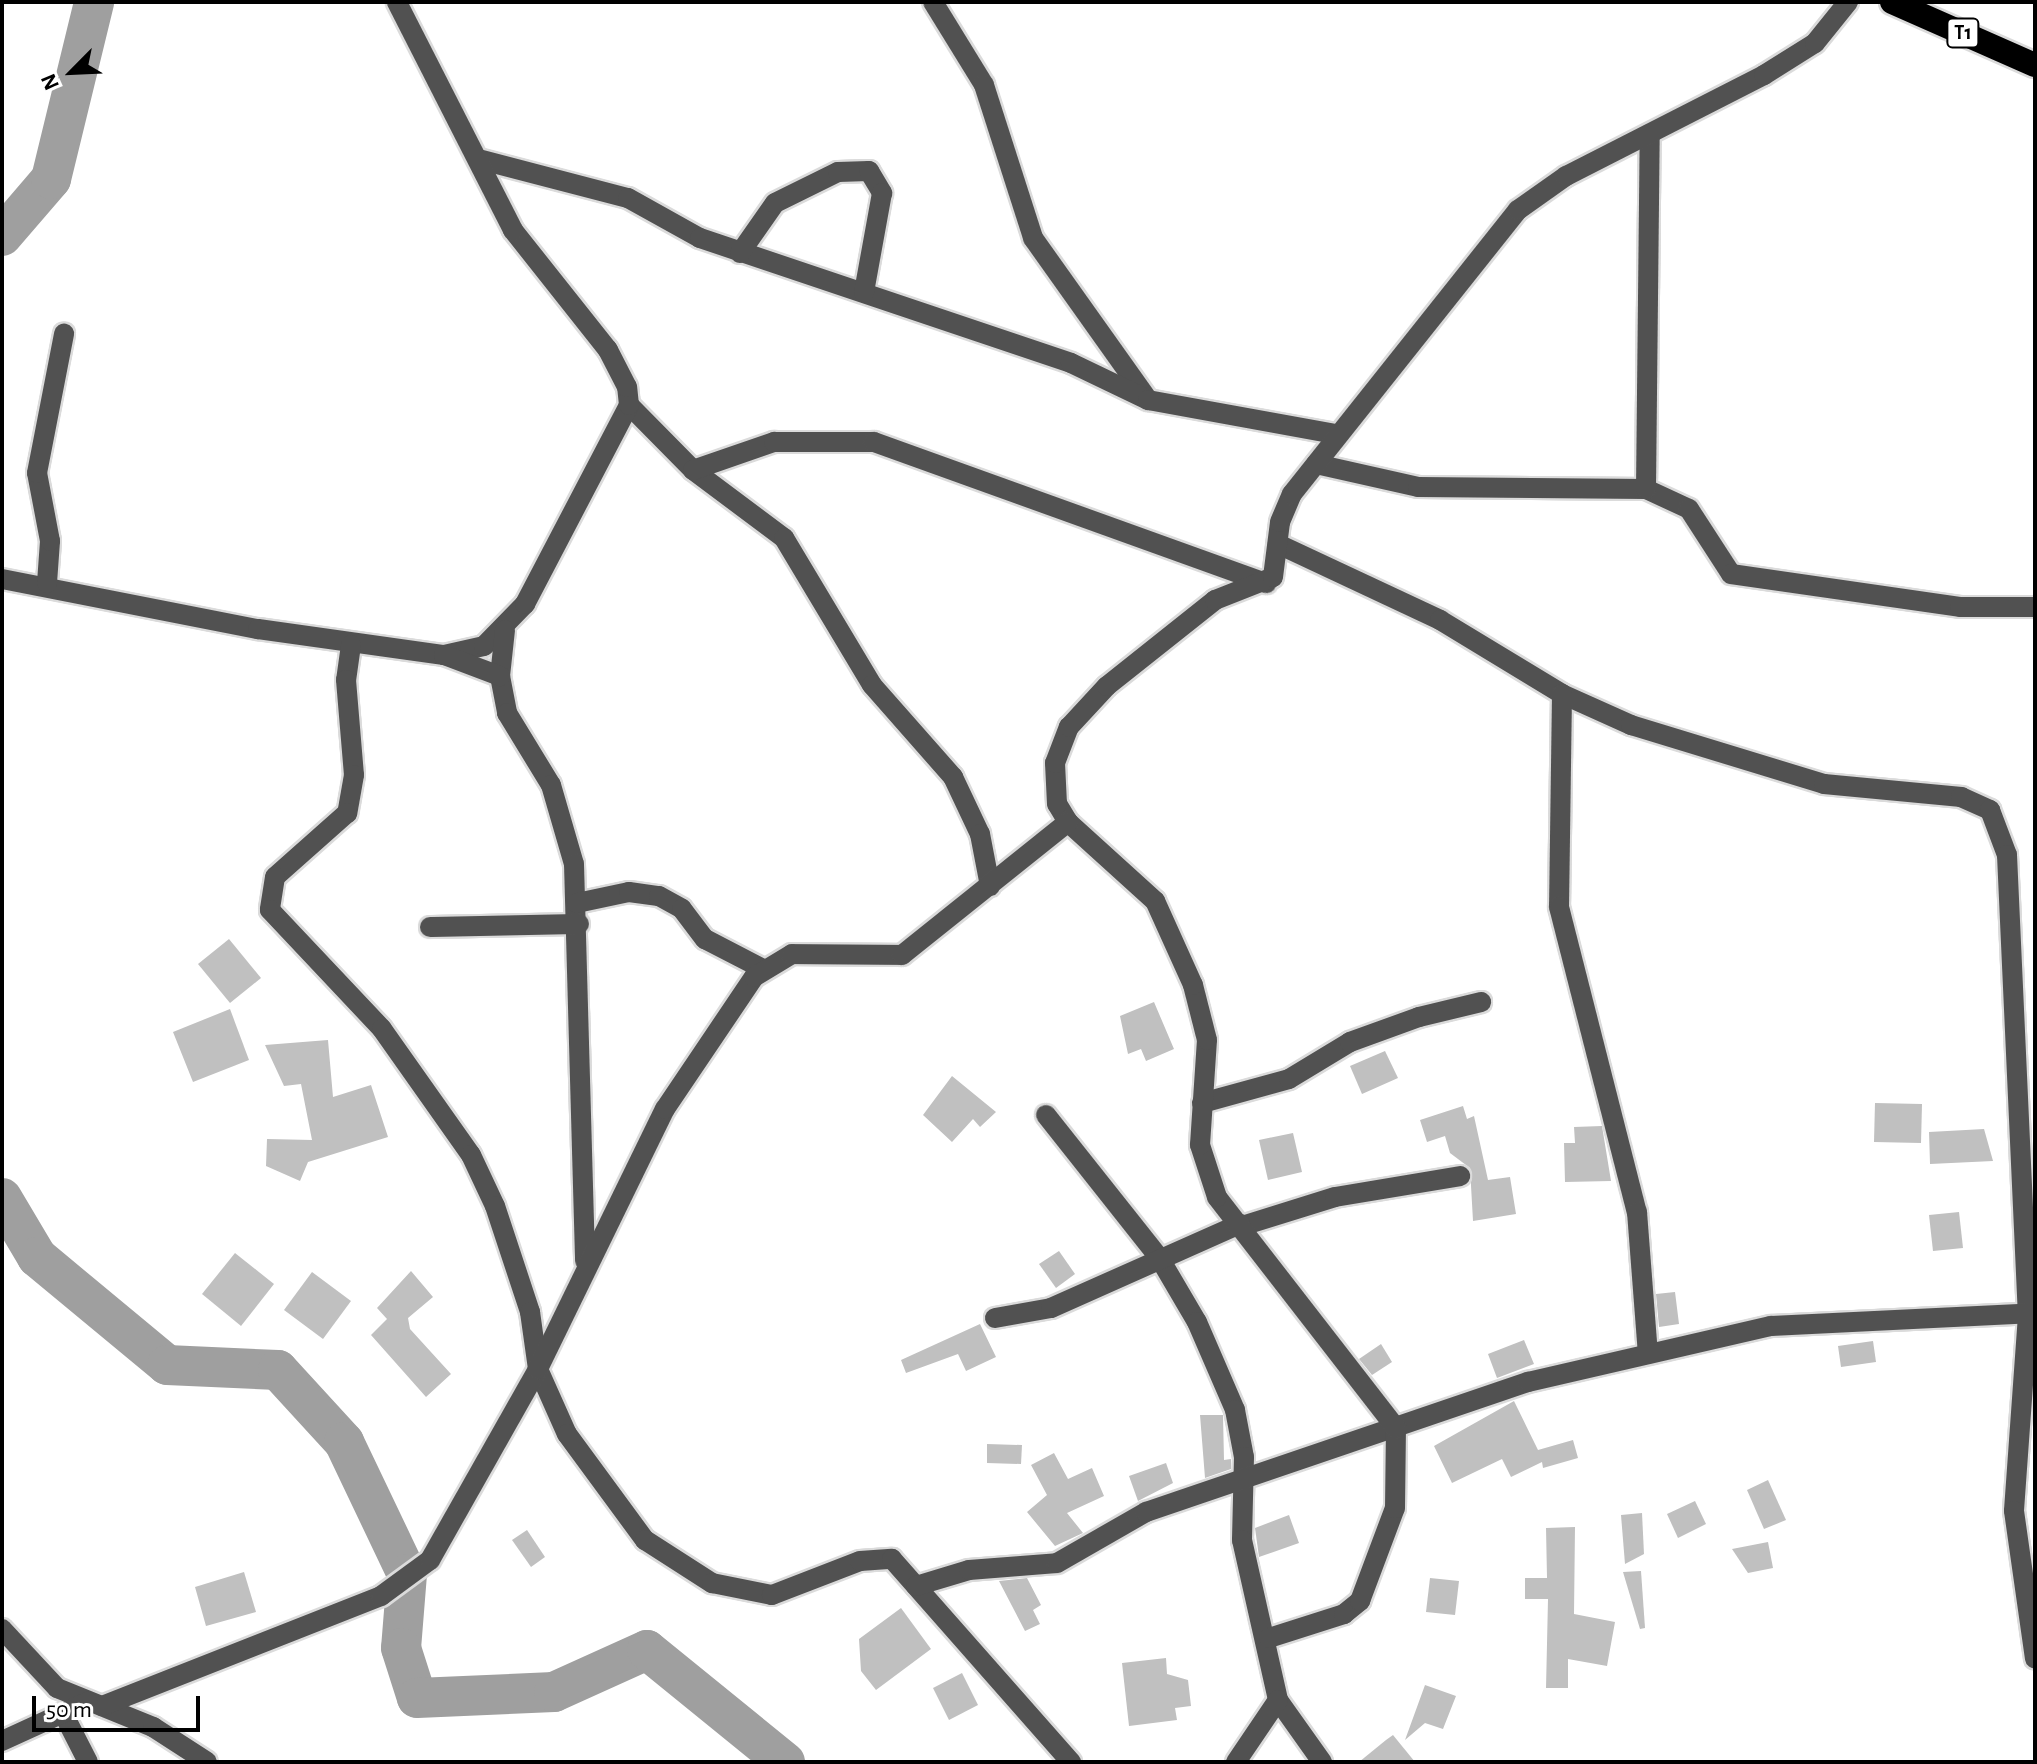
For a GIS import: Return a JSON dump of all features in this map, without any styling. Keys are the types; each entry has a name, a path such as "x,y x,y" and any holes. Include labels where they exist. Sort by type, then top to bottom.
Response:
{"highway":[{"name":"T1","path":"1892,2 2035,65"}],"street":[{"path":"397,2 513,230 617,364 629,405 693,470 766,522 797,555 872,685 953,777 980,834 990,886"},
{"path":"933,2 984,85 1033,238 1148,400"},
{"path":"1266,583 1278,544 1283,510 1336,434 1518,210 1815,43 1848,2"},
{"path":"1646,489 1650,134"},
{"path":"478,159 628,198 740,253 1071,363 1148,400 1336,434"},
{"path":"740,253 775,203 838,172 869,171 882,193 864,292"},
{"path":"47,583 50,541 37,473 64,334"},
{"path":"444,655 478,648 505,630 559,551 629,405"},
{"path":"693,470 789,440 874,442 1266,583"},
{"path":"1316,464 1418,487 1646,489 1689,509 1731,574 1960,607 2035,607"},
{"path":"1278,544 1440,620 1562,694 1631,725 1824,784 1961,797 1990,810 2006,839 2032,1314 2014,1511 2035,1659"},
{"path":"2,579 47,583 351,645 444,655 500,676"},
{"path":"1266,583 1215,600 1107,686 1069,727 1053,783 1068,822 1137,881 1172,930 1207,1040 1200,1145 1211,1182 1396,1428 1395,1508 1360,1601 1344,1614 1269,1638"},
{"path":"505,630 500,676 507,713 557,803 577,903 585,1265"},
{"path":"351,645 346,680 354,775 347,813 275,877 270,910 382,1029 471,1155 530,1312 538,1369 567,1434 636,1529 712,1583 772,1595 878,1557 903,1567 916,1586 1071,1762"},
{"path":"1562,694 1559,907 1637,1212 1648,1354"},
{"path":"2,1741 63,1713 95,1704 381,1596 430,1560 538,1369 585,1265 665,1109 763,969 792,954 890,960 990,886 1068,822"},
{"path":"577,903 629,892 659,896 682,909 705,939 763,969"},
{"path":"430,927 579,924"},
{"path":"1202,1103 1289,1079 1350,1042 1419,1017 1481,1002"},
{"path":"1046,1115 1160,1259 1197,1322 1235,1410 1243,1482 1242,1540 1269,1638 1278,1700 1322,1762"},
{"path":"995,1318 1051,1308 1241,1225 1335,1197 1460,1176"},
{"path":"916,1586 969,1570 1057,1563 1146,1512 1243,1482 1528,1382 1771,1326 2032,1314"},
{"path":"2,1629 37,1671 207,1762"},
{"path":"1236,1762 1278,1700"},
{"path":"63,1713 88,1762"}],"building":[{"path":"229,939 261,978 230,1003 198,964"},
{"path":"1154,1002 1174,1049 1146,1061 1141,1049 1128,1054 1120,1016"},
{"path":"230,1009 249,1060 193,1082 173,1032"},
{"path":"328,1040 333,1097 371,1085 388,1137 308,1162 300,1181 266,1166 267,1139 312,1140 301,1084 284,1086 265,1045"},
{"path":"1385,1051 1398,1078 1362,1094 1350,1066"},
{"path":"952,1076 996,1112 980,1127 973,1119 952,1142 923,1115"},
{"path":"1875,1103 1922,1104 1921,1143 1874,1142"},
{"path":"1463,1106 1467,1119 1474,1116 1488,1180 1510,1177 1516,1214 1473,1221 1470,1168 1450,1153 1445,1136 1427,1142 1420,1120"},
{"path":"1602,1126 1611,1181 1565,1182 1564,1143 1575,1143 1574,1127"},
{"path":"1984,1129 1993,1161 1930,1164 1929,1132"},
{"path":"1293,1133 1302,1172 1268,1180 1259,1140"},
{"path":"1959,1212 1963,1248 1933,1251 1929,1215"},
{"path":"1059,1251 1075,1274 1056,1288 1039,1264"},
{"path":"235,1253 274,1284 241,1326 202,1294"},
{"path":"411,1271 433,1297 408,1318 410,1329 451,1374 426,1397 371,1335 387,1319 377,1308"},
{"path":"312,1272 351,1301 323,1339 284,1310"},
{"path":"1675,1292 1679,1324 1659,1327 1656,1294"},
{"path":"980,1324 996,1357 966,1371 958,1354 906,1373 901,1360"},
{"path":"1524,1340 1534,1364 1497,1378 1488,1354"},
{"path":"1873,1341 1876,1362 1841,1367 1838,1346"},
{"path":"1381,1344 1392,1362 1372,1375 1359,1359"},
{"path":"1514,1401 1538,1450 1573,1440 1578,1458 1543,1468 1542,1462 1511,1477 1502,1459 1452,1483 1434,1446"},
{"path":"1200,1415 1223,1415 1224,1460 1231,1459 1231,1469 1205,1478"},
{"path":"987,1444 1022,1445 1021,1464 987,1463"},
{"path":"1054,1453 1068,1479 1092,1468 1104,1496 1067,1513 1083,1533 1055,1546 1027,1512 1047,1495 1031,1465"},
{"path":"1166,1463 1173,1483 1138,1501 1129,1476"},
{"path":"1768,1480 1786,1520 1764,1529 1747,1490"},
{"path":"1695,1501 1706,1524 1678,1538 1667,1514"},
{"path":"1642,1513 1644,1554 1625,1564 1621,1515"},
{"path":"1289,1515 1299,1543 1259,1557 1255,1528"},
{"path":"1575,1527 1574,1614 1615,1622 1607,1666 1568,1659 1568,1688 1546,1688 1548,1599 1525,1599 1525,1578 1547,1578 1546,1528"},
{"path":"527,1530 545,1557 531,1567 512,1540"},
{"path":"1768,1542 1773,1568 1748,1573 1732,1549"},
{"path":"1641,1571 1645,1628 1640,1629 1623,1572"},
{"path":"244,1572 256,1612 206,1626 195,1587"},
{"path":"1027,1578 1041,1605 1033,1610 1040,1624 1025,1631 999,1581"},
{"path":"1430,1578 1459,1581 1455,1615 1426,1612"},
{"path":"901,1608 931,1649 876,1690 861,1671 859,1639"},
{"path":"1166,1658 1167,1674 1188,1680 1191,1706 1175,1708 1177,1720 1129,1726 1122,1663"},
{"path":"962,1673 978,1705 949,1720 933,1688"},
{"path":"1425,1685 1456,1696 1443,1729 1425,1723 1405,1740"},
{"path":"1393,1735 1415,1762 1359,1762 1386,1740"}],"waterway":[{"path":"2,236 51,179 94,2"},
{"path":"2,1198 37,1257 167,1365 278,1370 344,1442 407,1574 401,1648 417,1698 554,1692 647,1650 785,1762"}]}
